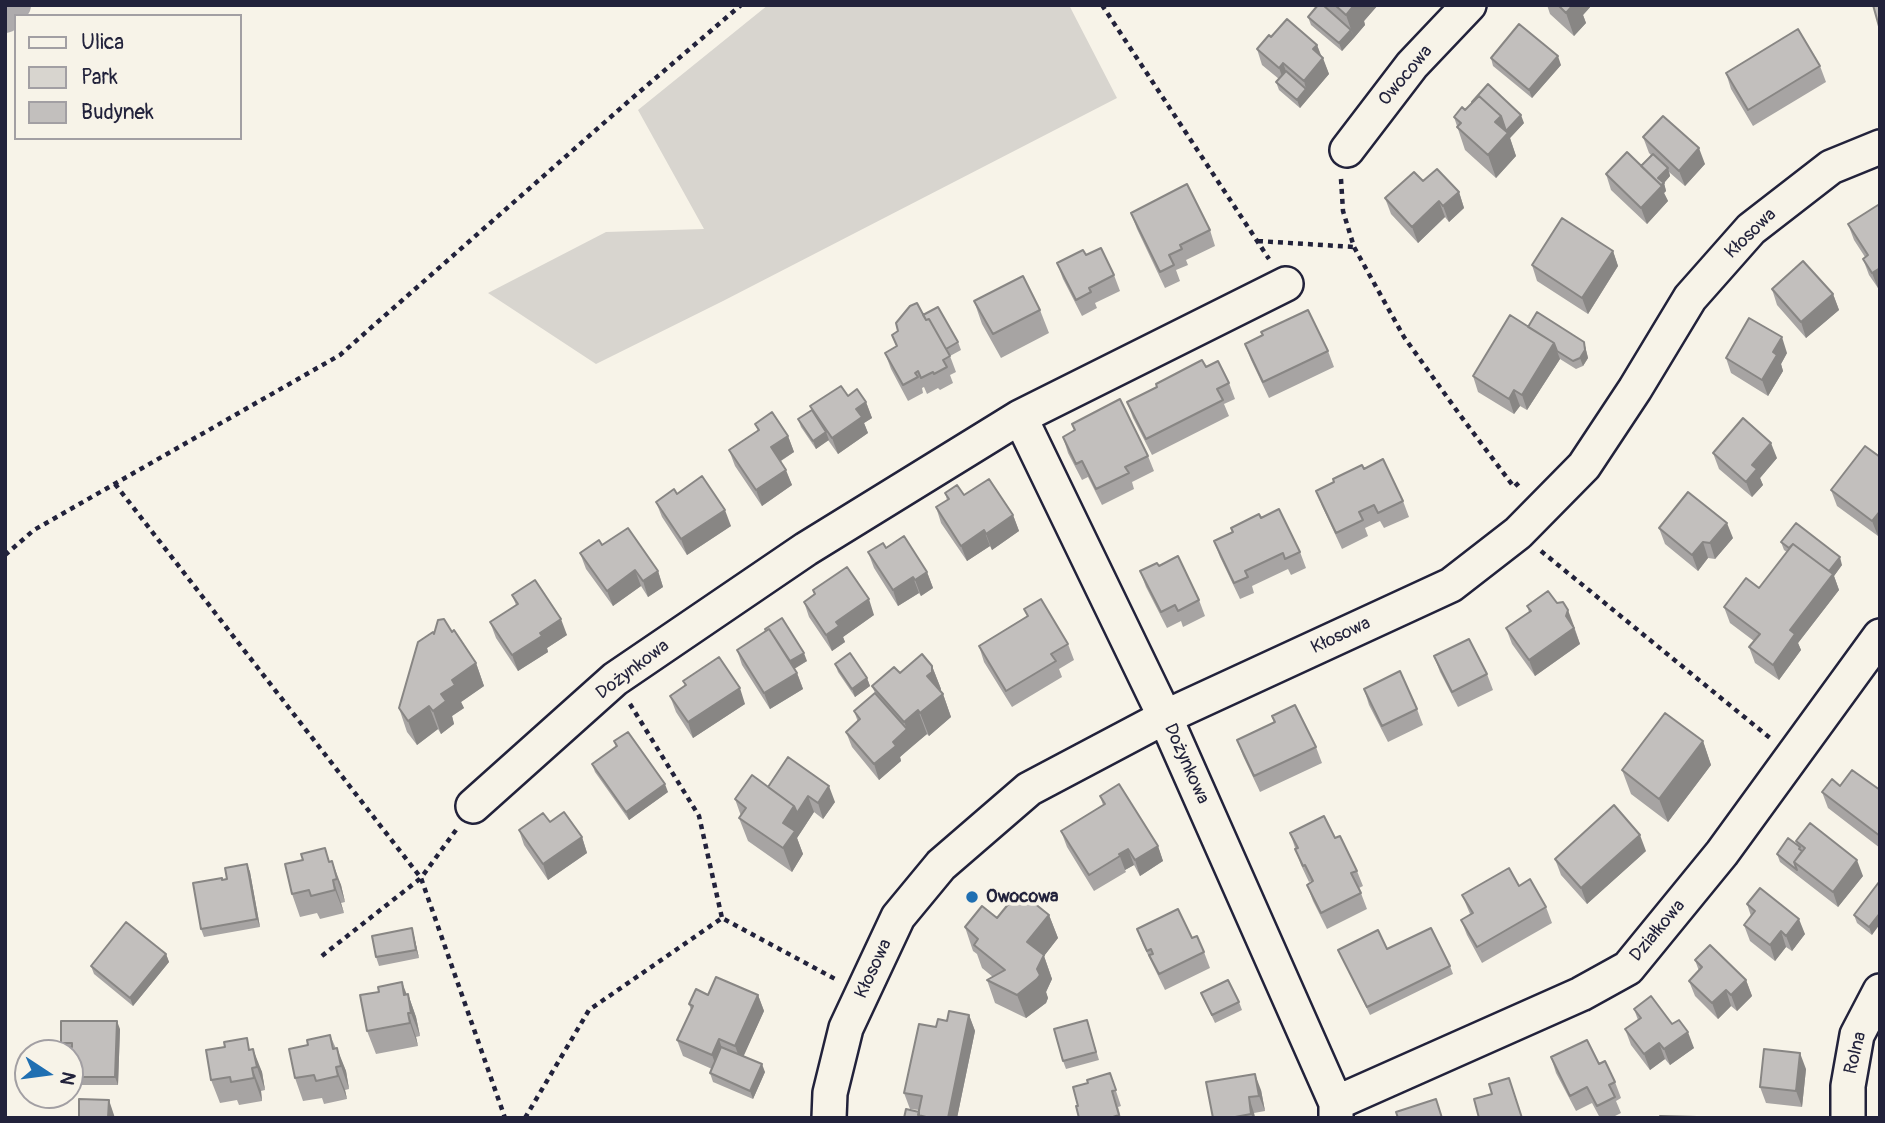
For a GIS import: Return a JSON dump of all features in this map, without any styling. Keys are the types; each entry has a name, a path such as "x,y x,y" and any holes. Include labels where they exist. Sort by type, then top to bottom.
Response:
{"street":[{"name":"Owocowa","path":"1347,150 1412,65 1469,5"},
{"name":"Kłosowa","path":"829,1118 830,1093 846,1028 898,917 941,864 1030,789 1165,717 1451,585 1518,533 1584,466 1690,298 1751,229 1831,167 1880,147"},
{"name":"Dożynkowa","path":"474,806 615,679 806,549 1020,417 1286,284"},
{"name":"Dożynkowa","path":"1020,417 1165,717 1336,1110"},
{"name":"Działkowa","path":"1336,1110 1581,994 1628,968 1722,853 1880,636"},
{"name":"Rolna","path":"1848,1118 1848,1086 1857,1035 1880,991"}],"path":[{"path":"5,555 34,530 341,355 741,5"},
{"path":"1102,5 1286,284"},
{"path":"1347,150 1341,178 1343,211 1354,247 1404,337 1514,487 1531,472"},
{"path":"1257,241 1354,247"},
{"path":"115,484 421,878 505,1118"},
{"path":"1518,533 1793,756"},
{"path":"615,679 699,816 722,918 862,994"},
{"path":"318,960 421,878 474,806"},
{"path":"525,1118 589,1010 722,918"}],"green space":[{"path":"768,5 1069,5 1117,98 596,364 488,293 606,232 704,229 638,110"}],"building":[{"path":"1318,5 1323,5 1351,30 1339,43 1308,17"},
{"path":"1335,5 1354,5 1346,15"},
{"path":"1558,5 1573,5 1566,13"},
{"path":"1873,5 1880,5 1880,30"},
{"path":"1287,19 1317,45 1313,49 1323,58 1304,81 1283,63 1279,68 1257,49"},
{"path":"1519,24 1558,56 1529,90 1491,58"},
{"path":"1798,29 1820,66 1748,110 1726,73"},
{"path":"1286,71 1306,89 1297,100 1276,82"},
{"path":"1488,84 1521,115 1506,131 1501,116 1479,96 1472,103"},
{"path":"1479,96 1501,116 1495,122 1508,133 1488,155 1457,127 1461,123 1454,117 1462,107 1465,110"},
{"path":"1663,116 1699,148 1679,171 1643,137"},
{"path":"1627,152 1662,186 1641,208 1606,174"},
{"path":"1653,154 1668,168 1658,178 1664,183 1661,185 1641,166"},
{"path":"1437,169 1459,192 1443,206 1439,201 1412,227 1385,198 1414,172 1423,181"},
{"path":"1187,184 1210,230 1180,245 1182,249 1169,255 1174,265 1160,272 1131,213"},
{"path":"1878,205 1880,268 1872,273 1863,259 1868,255 1848,224"},
{"path":"1562,218 1613,251 1582,298 1532,265"},
{"path":"1101,248 1114,275 1089,288 1091,292 1076,300 1057,263 1083,250 1086,255"},
{"path":"1803,261 1833,294 1801,322 1772,289"},
{"path":"1023,276 1040,310 993,334 974,301"},
{"path":"917,303 950,356 943,360 947,367 921,378 918,371 915,373 918,377 903,385 885,353 897,346 892,335 898,331 896,323 910,306"},
{"path":"938,307 958,342 946,349 929,319 926,320 923,315"},
{"path":"1308,310 1328,351 1263,382 1245,344 1263,335 1261,332"},
{"path":"1537,312 1584,342 1585,350 1580,358 1573,361 1557,351 1554,343 1528,327"},
{"path":"1510,315 1554,343 1522,395 1514,390 1509,399 1473,376"},
{"path":"1749,318 1782,337 1773,352 1777,355 1762,380 1726,358"},
{"path":"1202,360 1206,367 1218,361 1229,383 1217,389 1223,400 1146,439 1127,402"},
{"path":"841,386 848,396 857,389 866,402 856,409 862,417 832,438 810,406"},
{"path":"1120,399 1148,456 1125,467 1129,473 1096,489 1082,461 1076,464 1063,437 1075,430 1072,424"},
{"path":"812,410 826,432 813,441 798,419"},
{"path":"772,412 788,436 771,447 786,470 756,490 729,450 759,430 755,424"},
{"path":"1743,418 1771,443 1752,465 1757,469 1746,482 1713,453"},
{"path":"1865,446 1880,457 1880,511 1872,521 1831,490"},
{"path":"1383,459 1403,501 1378,513 1374,505 1359,512 1363,520 1336,533 1316,491 1362,465 1364,469"},
{"path":"702,476 725,510 681,539 656,502 674,489 677,494"},
{"path":"989,479 1013,515 986,534 984,530 961,546 936,507 949,499 945,493 957,485 964,495"},
{"path":"1688,492 1727,523 1710,543 1703,542 1692,555 1659,528"},
{"path":"1279,509 1300,552 1285,559 1283,553 1245,571 1248,577 1234,583 1214,541 1233,532 1231,528 1259,514 1261,518"},
{"path":"1796,523 1840,557 1829,571 1793,544 1789,548 1781,542"},
{"path":"628,528 658,571 643,581 635,570 607,591 580,553 599,540 602,545"},
{"path":"904,536 927,572 915,580 913,577 893,590 868,552 883,543 886,548"},
{"path":"1793,544 1833,574 1790,630 1795,634 1773,665 1749,647 1760,634 1724,607 1746,578 1759,588"},
{"path":"1178,556 1199,600 1178,611 1175,605 1161,612 1140,571 1157,563 1159,566"},
{"path":"847,567 869,599 836,622 839,626 826,635 804,602 815,594 813,590"},
{"path":"535,580 561,619 540,633 542,636 512,655 490,622 518,604 512,595"},
{"path":"1548,591 1557,603 1563,602 1568,610 1566,616 1574,628 1529,660 1506,628 1531,611 1527,606"},
{"path":"1041,599 1068,644 1051,654 1056,661 1006,691 979,646 1028,616 1024,609"},
{"path":"782,618 804,653 790,661 769,629 765,629"},
{"path":"444,619 476,663 452,680 455,685 441,694 446,701 433,711 429,706 408,721 399,708 418,642 433,632 434,634 438,620"},
{"path":"769,629 797,673 764,693 737,650"},
{"path":"1469,639 1487,674 1452,692 1434,656"},
{"path":"850,653 867,678 852,689 835,664"},
{"path":"922,654 932,666 932,672 927,676 943,694 904,722 872,686 894,667 900,673"},
{"path":"719,657 740,688 688,722 670,696 686,685 683,681"},
{"path":"1400,671 1417,709 1382,726 1364,689"},
{"path":"875,693 907,729 893,742 896,746 874,764 846,732 860,719 854,711"},
{"path":"1295,705 1316,747 1254,776 1237,740 1275,722 1272,716"},
{"path":"1665,713 1703,741 1659,799 1622,770"},
{"path":"628,732 665,784 626,812 592,764 617,746 614,741"},
{"path":"788,757 829,786 818,803 808,796 797,813 794,806 768,787"},
{"path":"1852,770 1880,790 1880,836 1822,792 1832,779 1840,786"},
{"path":"752,775 794,806 783,823 795,831 783,848 739,818 746,808 735,799"},
{"path":"1119,784 1158,846 1135,860 1128,849 1089,875 1061,831 1105,804 1100,796"},
{"path":"1614,805 1640,835 1581,888 1555,859"},
{"path":"564,812 582,837 543,864 519,830 543,813 550,822"},
{"path":"1324,816 1335,838 1340,836 1357,871 1351,873 1361,893 1321,913 1307,885 1313,881 1305,865 1303,866 1290,833"},
{"path":"1810,823 1857,860 1833,892 1794,862 1805,848 1796,841"},
{"path":"1788,838 1802,851 1794,862 1797,870 1777,854"},
{"path":"325,848 337,879 333,880 335,890 311,896 309,890 292,894 285,864 303,860 301,854"},
{"path":"247,864 257,919 201,929 193,883 227,879 225,868"},
{"path":"1509,868 1519,886 1530,879 1546,907 1477,947 1461,920 1473,913 1462,895"},
{"path":"1879,882 1880,913 1869,927 1854,915"},
{"path":"1760,888 1799,919 1786,936 1781,931 1770,945 1744,925 1755,911 1747,904"},
{"path":"1019,891 1049,915 1027,942 1044,955 1037,969 1040,975 1017,995 987,980 1005,970 974,945 978,939 965,927 982,906 997,918"},
{"path":"1178,909 1192,938 1197,936 1204,952 1159,974 1149,955 1153,954 1151,949 1147,951 1137,929"},
{"path":"126,922 166,954 130,998 91,966"},
{"path":"412,928 416,950 376,957 372,936"},
{"path":"1431,928 1450,966 1367,1007 1338,950 1378,930 1387,949"},
{"path":"1710,945 1746,980 1731,995 1726,990 1712,1003 1689,981 1702,967 1695,960"},
{"path":"716,977 758,995 735,1046 719,1039 712,1055 677,1040 693,1006 689,1004 696,989 708,995"},
{"path":"1228,980 1239,1002 1212,1015 1201,993"},
{"path":"402,982 404,995 408,994 410,1023 367,1031 360,995 379,992 378,987"},
{"path":"1651,996 1672,1024 1679,1020 1688,1032 1664,1049 1659,1043 1644,1054 1625,1029 1641,1018 1634,1009"},
{"path":"949,1011 969,1015 948,1118 930,1118 918,1115 922,1096 904,1093 919,1024 936,1027 938,1019 947,1021"},
{"path":"1087,1020 1096,1052 1063,1061 1054,1029"},
{"path":"61,1021 117,1021 115,1077 84,1077 84,1039 61,1039"},
{"path":"330,1035 333,1049 337,1048 341,1066 336,1067 338,1076 316,1081 314,1075 295,1078 289,1049 308,1045 307,1040"},
{"path":"247,1038 257,1067 252,1068 254,1078 231,1082 230,1077 211,1080 206,1050 225,1047 224,1042"},
{"path":"1587,1040 1599,1064 1605,1061 1615,1082 1609,1085 1615,1097 1597,1106 1587,1087 1570,1096 1551,1057"},
{"path":"721,1047 762,1064 750,1091 710,1073"},
{"path":"1764,1049 1800,1053 1796,1091 1760,1087"},
{"path":"1110,1073 1116,1090 1112,1091 1119,1115 1110,1118 1079,1118 1073,1087"},
{"path":"1255,1074 1259,1096 1249,1097 1251,1114 1213,1118 1206,1082"},
{"path":"1509,1078 1522,1118 1479,1118 1474,1099 1492,1094 1489,1084"},
{"path":"84,1099 109,1100 108,1118 79,1118 79,1109 84,1109"},
{"path":"1436,1099 1442,1118 1398,1118 1396,1112"},
{"path":"906,1109 919,1112 919,1118 904,1118"},
{"path":"1660,1116 1734,1118 1660,1118"}],"waterway":[{"path":"5,17 15,5"}],"place":[{"name":"Owocowa","path":"972,897"}]}
